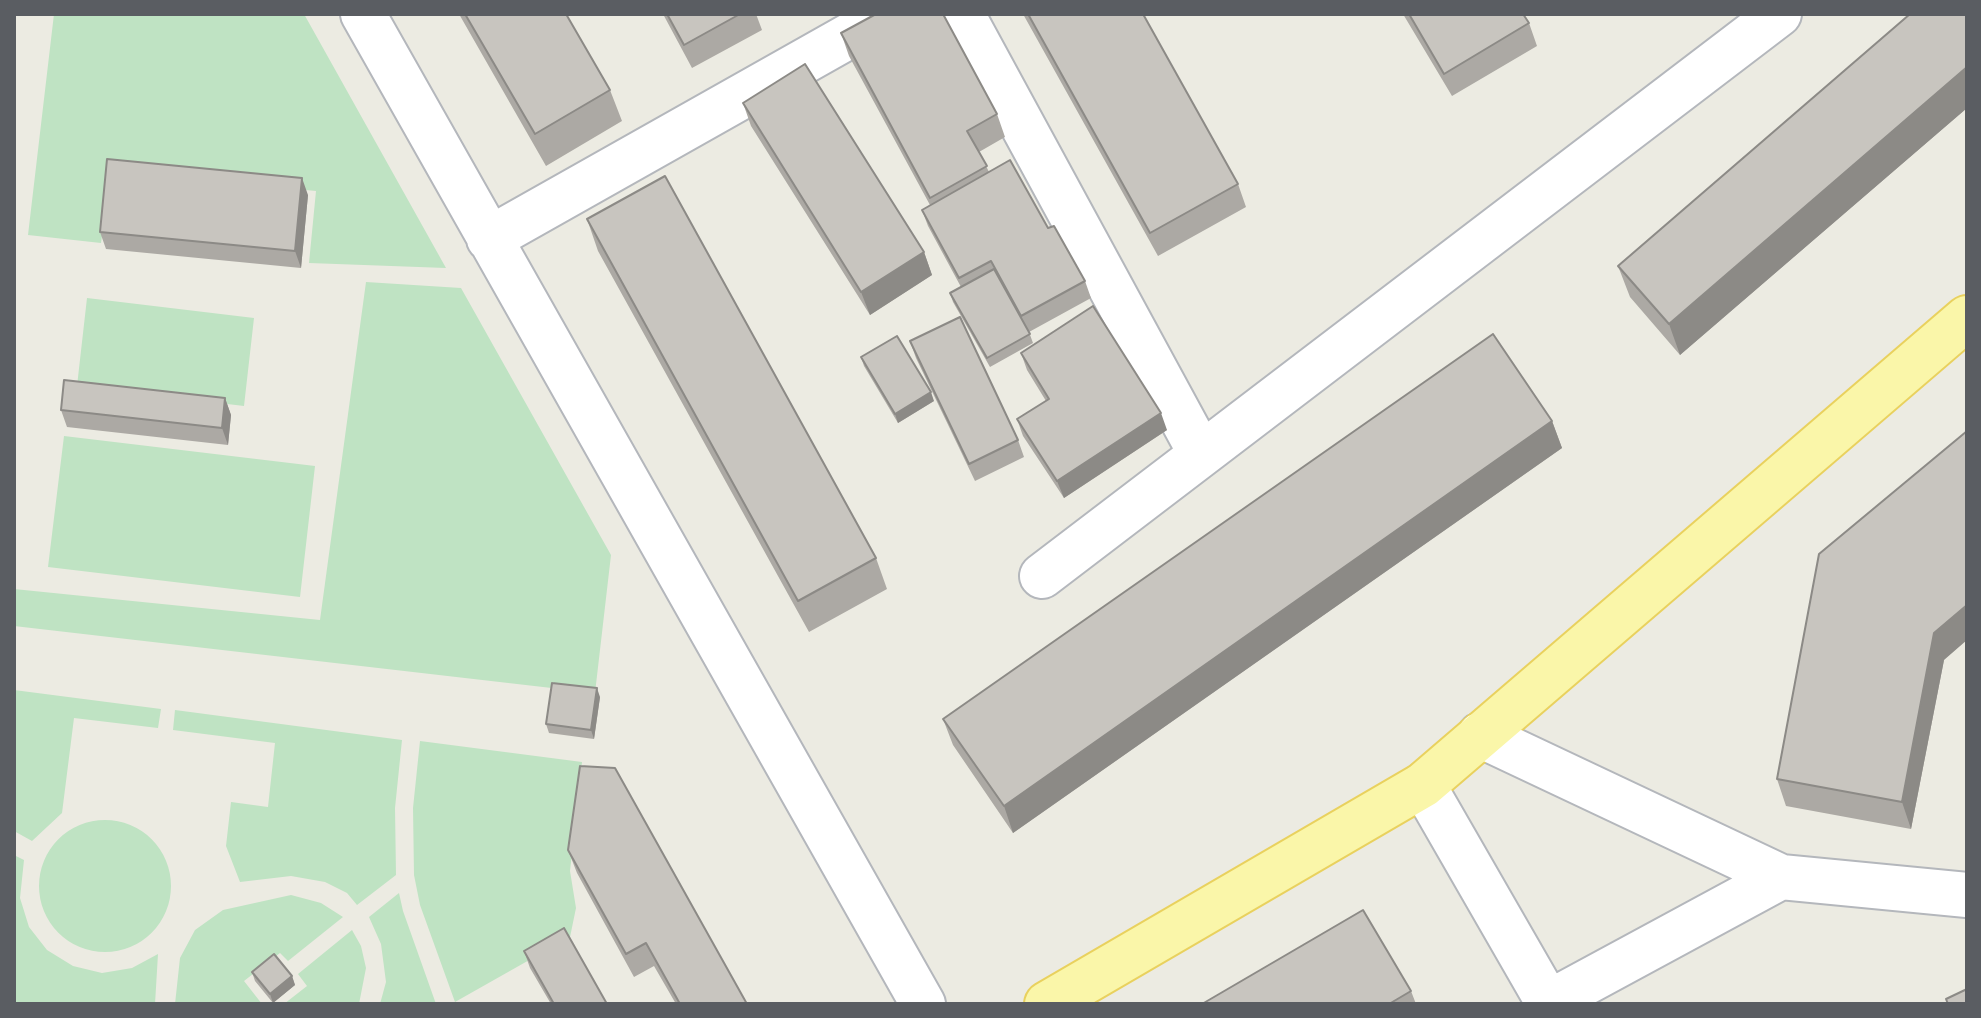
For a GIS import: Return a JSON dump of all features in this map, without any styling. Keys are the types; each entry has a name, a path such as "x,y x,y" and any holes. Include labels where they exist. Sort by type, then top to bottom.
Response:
{"main road":[{"path":"1047,1004 1423,785 1967,318"}],"street":[{"path":"363,14 923,1004"},
{"path":"489,239 888,14"},
{"path":"962,14 1201,454"},
{"path":"1042,576 1201,454 1736,28 1779,14"},
{"path":"1480,735 1781,877 1967,895"},
{"path":"1423,785 1548,1003 1781,877"}],"green space":[{"path":"54,14 304,14 446,268 309,263 316,191 111,171 101,243 28,235"},
{"path":"366,282 461,288 611,555 595,693 14,626 14,589 320,620"},
{"path":"87,298 254,318 244,406 77,386"},
{"path":"64,436 315,466 300,597 48,567"},
{"path":"14,690 161,709 158,728 74,718 62,813 32,841 14,831"},
{"path":"175,710 402,740 395,808 396,875 357,905 347,893 325,882 291,876 240,882 226,846 231,802 268,807 275,743 173,730"},
{"path":"420,741 582,762 570,871 576,908 570,937 455,1002 420,905 414,875 413,808"},
{"path":"105,820 130,825 152,839 166,861 171,886 166,911 152,933 130,947 105,952 80,947 58,933 44,911 39,886 44,861 58,839 80,825"},
{"path":"14,855 24,860 20,898 29,927 47,950 73,966 102,973 132,968 158,954 155,1004 14,1004"},
{"path":"399,893 436,1004 380,1004 386,982 381,944 369,917"},
{"path":"291,895 321,903 343,917 288,961 280,953 244,981 262,1004 175,1004 180,958 195,930 223,910"},
{"path":"352,930 361,946 366,968 359,1004 284,1004 307,986 298,974"}],"building":[{"path":"465,14 566,14 610,90 535,134"},
{"path":"667,14 740,14 684,45"},
{"path":"876,14 943,14 997,114 967,131 987,166 930,198 841,33"},
{"path":"1028,14 1143,14 1238,184 1150,233"},
{"path":"1409,14 1523,14 1529,23 1444,74"},
{"path":"1910,14 1967,14 1967,67 1669,324 1618,266"},
{"path":"805,64 924,252 861,292 743,103"},
{"path":"107,159 302,178 295,251 100,232"},
{"path":"1010,160 1048,228 1054,226 1085,281 1021,316 991,261 959,278 922,210"},
{"path":"665,176 876,558 798,601 587,219"},
{"path":"994,269 1030,334 987,358 950,293"},
{"path":"1093,306 1161,413 1057,481 1017,419 1049,399 1021,353"},
{"path":"960,317 1018,440 969,464 910,341"},
{"path":"1493,334 1552,421 1004,806 943,719"},
{"path":"897,336 931,392 895,414 861,357"},
{"path":"64,380 225,398 222,428 61,410"},
{"path":"1967,431 1967,605 1934,633 1902,802 1777,779 1819,554"},
{"path":"552,683 597,688 591,730 546,724"},
{"path":"580,766 615,768 747,1004 680,1004 646,943 626,954 568,850"},
{"path":"1363,910 1411,991 1389,1004 1202,1004"},
{"path":"564,928 607,1004 554,1004 524,951"},
{"path":"274,954 292,976 270,994 252,972"},
{"path":"1967,989 1967,1004 1948,1004 1946,999"}]}
